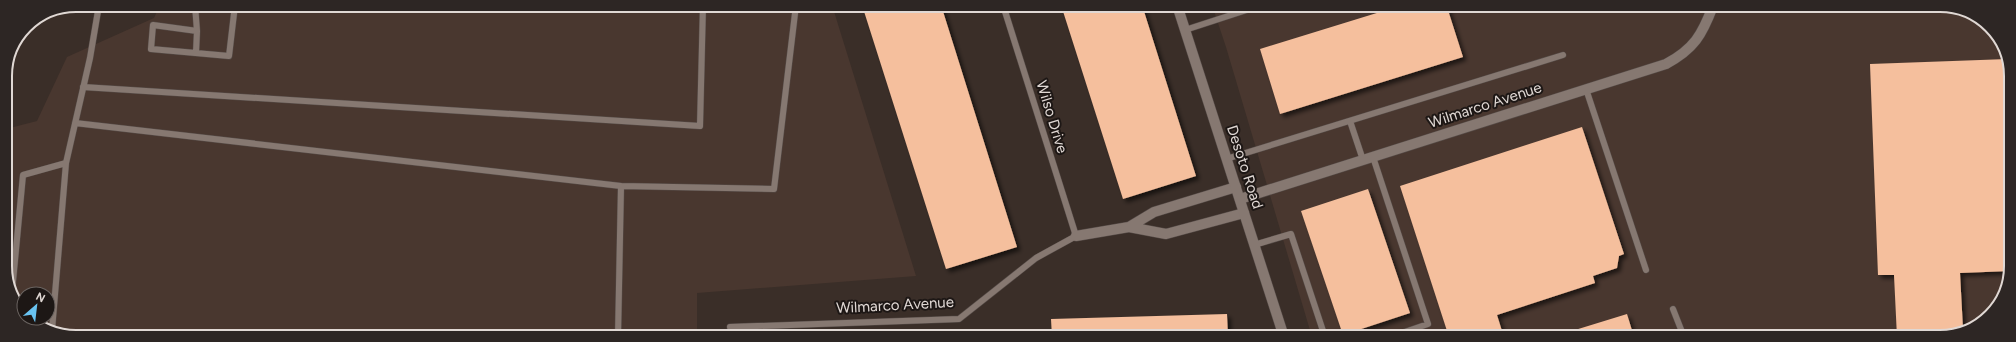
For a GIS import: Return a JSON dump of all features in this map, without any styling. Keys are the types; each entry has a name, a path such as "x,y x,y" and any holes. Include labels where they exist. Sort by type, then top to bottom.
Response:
{"street":[{"name":"Desoto Road","path":"1179,12 1282,330"},
{"name":"Wilmarco Avenue","path":"1240,199 1666,64 1684,54 1696,42 1705,27 1711,12"},
{"name":"Wilmarco Avenue","path":"1129,227 1154,212 1236,187"},
{"name":"Wilmarco Avenue","path":"1076,236 1129,227 1166,234 1244,213"}],"lane":[{"path":"52,326 66,163 98,12"},
{"path":"196,12 197,31 196,53"},
{"path":"197,31 153,25 151,49 229,56 234,12"},
{"path":"83,87 700,126 703,12"},
{"path":"75,123 621,186 774,190 795,12"},
{"name":"Wilso Drive","path":"1005,12 1076,236"},
{"path":"1185,30 1240,12"},
{"path":"1226,159 1563,55"},
{"path":"1586,89 1646,270"},
{"path":"1350,121 1368,159 1428,324 1410,330"},
{"path":"13,279 22,175 66,163"},
{"path":"618,330 621,186"},
{"path":"1254,246 1291,234 1323,330"},
{"name":"Wilmarco Avenue","path":"730,327 960,319 1036,258 1076,236"},
{"path":"1673,309 1681,330"}],"shaded area":[{"path":"157,12 834,12 916,276 697,293 697,330 76,330 59,328 54,326 56,326 56,286 16,286 16,288 13,279 12,127 37,121 67,57 154,18"},
{"path":"1214,12 1940,12 1957,14 1976,23 1991,37 1999,51 2003,63 2004,266 2001,287 1991,305 1982,314 1961,327 1940,330 1310,330"}],"building":[{"path":"864,12 943,12 1017,247 946,269"},
{"path":"1063,12 1144,12 1196,176 1123,199"},
{"path":"1380,12 1449,12 1463,57 1280,114 1260,49"},
{"path":"2002,59 2004,76 2003,271 1960,273 1963,326 1961,327 1940,330 1897,330 1894,275 1878,275 1870,64"},
{"path":"1582,127 1624,254 1619,256 1617,268 1593,276 1595,283 1497,315 1502,330 1447,330 1400,186"},
{"path":"1368,189 1410,313 1358,330 1341,330 1301,211"},
{"path":"1227,314 1228,330 1052,330 1051,319"},
{"path":"1627,314 1632,330 1575,330"}]}
